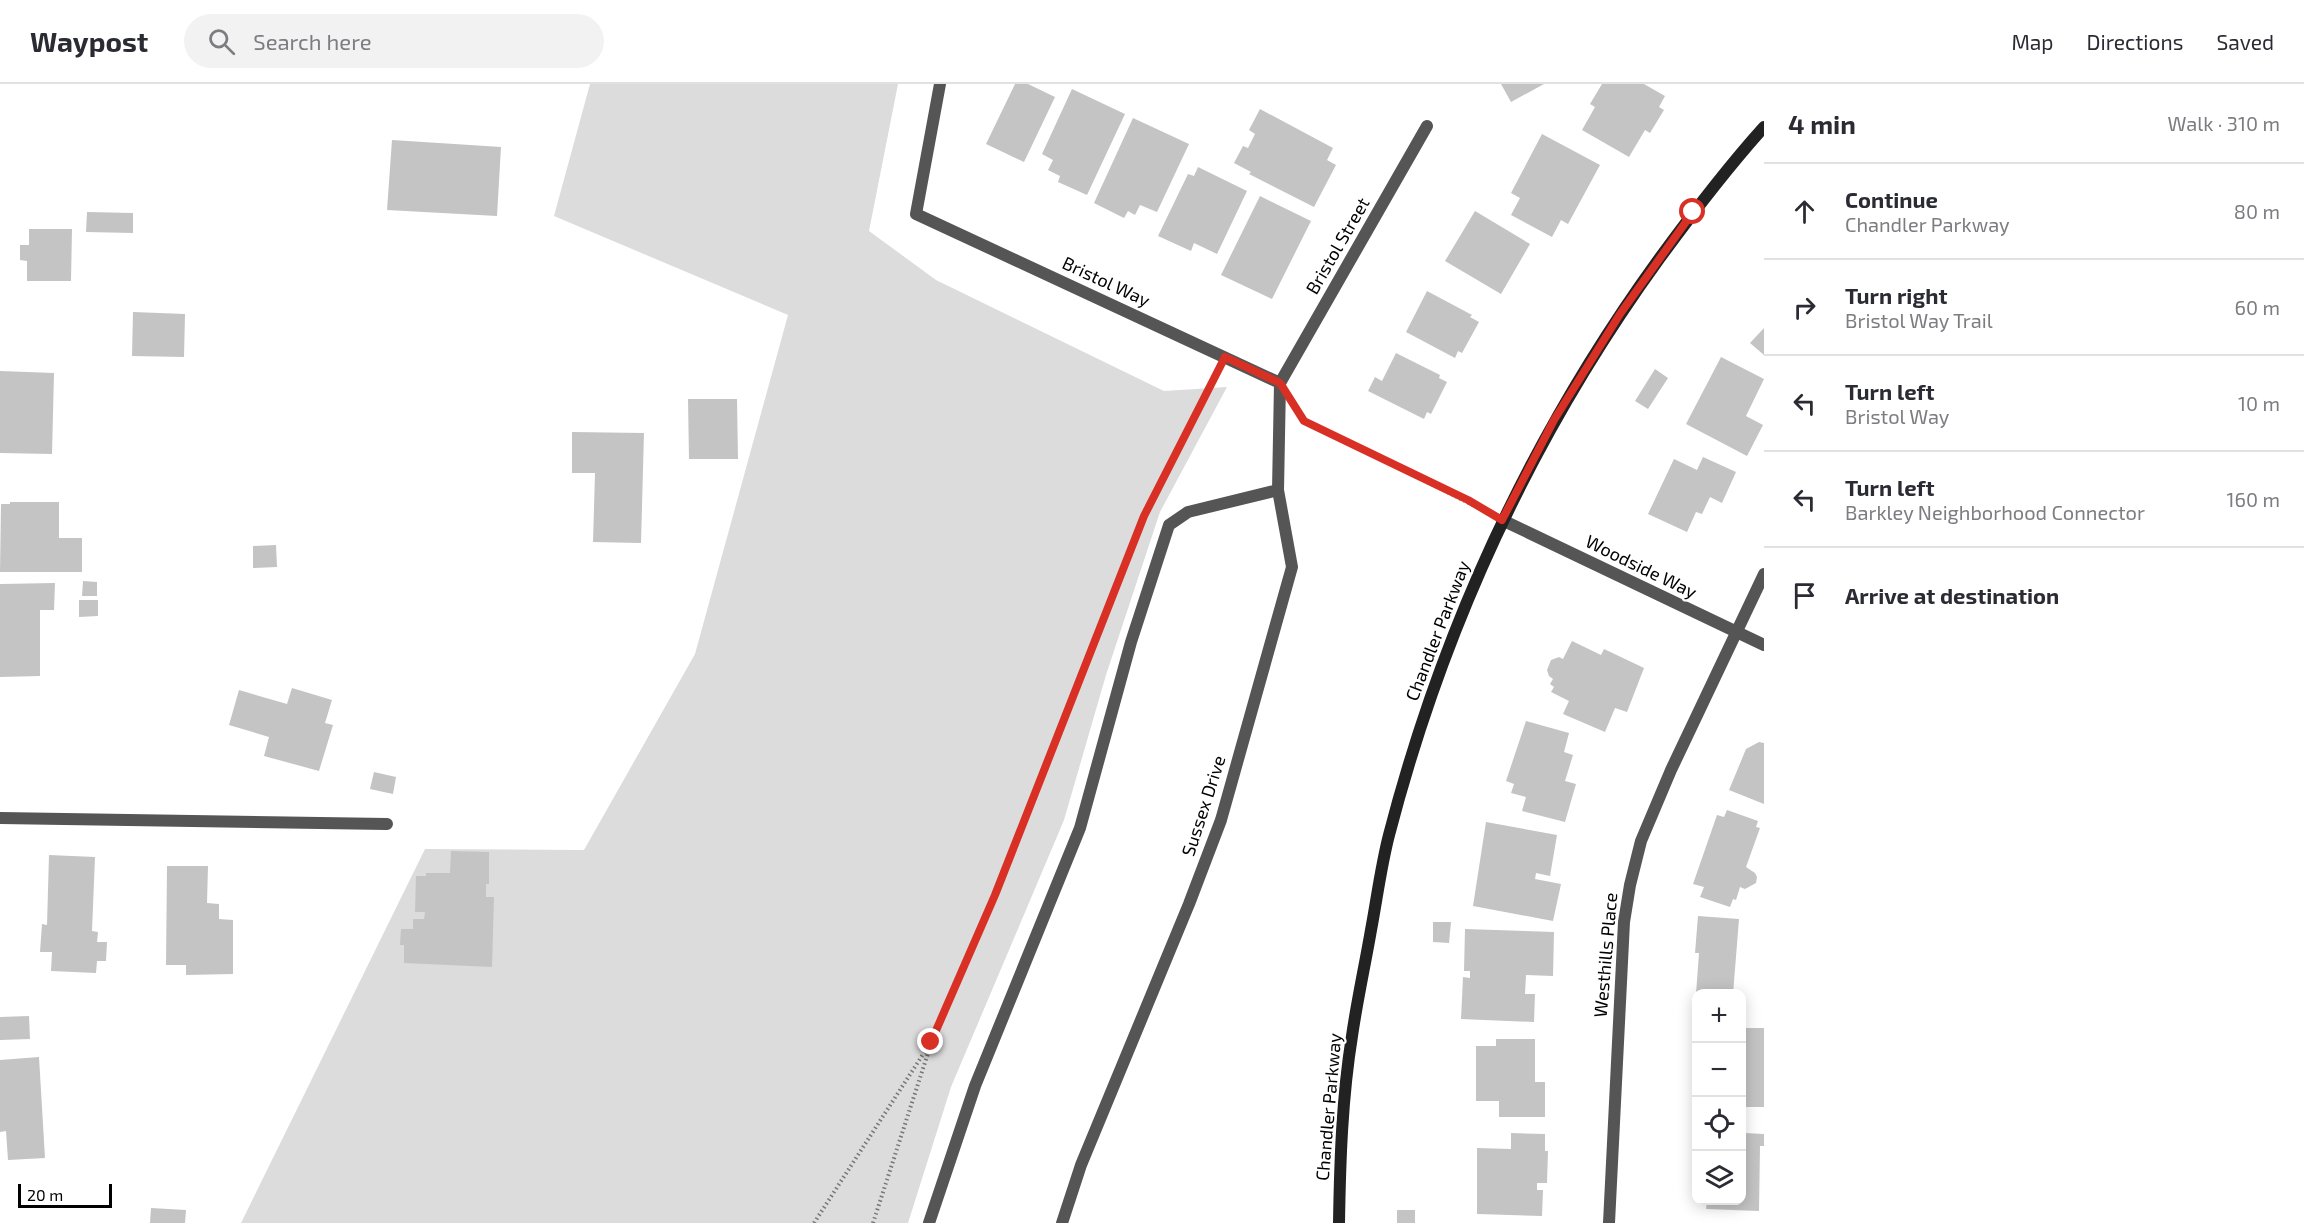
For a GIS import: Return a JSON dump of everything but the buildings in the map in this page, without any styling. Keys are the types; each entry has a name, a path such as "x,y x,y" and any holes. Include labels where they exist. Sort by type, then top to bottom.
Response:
{"street":[{"name":"Bristol Way","path":"940,84 916,214 1280,383"},
{"name":"Bristol Street","path":"1280,383 1427,126"},
{"name":"Chandler Parkway","path":"1339,1223 1343,1125 1351,1038 1389,837 1427,707 1467,598 1502,520 1554,420 1620,314 1693,212 1764,127"},
{"name":"Sussex Drive","path":"1062,1223 1081,1165 1189,904 1221,820 1292,567 1278,490 1280,383"},
{"path":"929,1223 975,1086 1080,828 1131,642 1169,525 1188,512 1278,490"},
{"name":"Woodside Way","path":"1502,520 1764,645"},
{"name":"Westhills Place","path":"1609,1223 1624,922 1630,885 1641,841 1671,770 1764,574"},
{"path":"0,818 387,824"}],"path":[{"path":"873,1223 931,1042 995,895 1144,516 1225,357"},
{"path":"1280,383 1304,421 1468,500 1502,520"},
{"path":"814,1223 931,1042"}],"shaded area":[{"path":"590,84 898,84 869,231 936,280 1164,391 1227,387 1160,512 1106,675 1064,820 951,1087 908,1223 241,1223 425,849 584,850 695,654 788,315 554,216"}],"route":[{"path":"931,1042 995,895 1144,516 1225,357 1280,383 1304,421 1468,500 1502,520 1554,420 1620,314 1693,212"}]}
